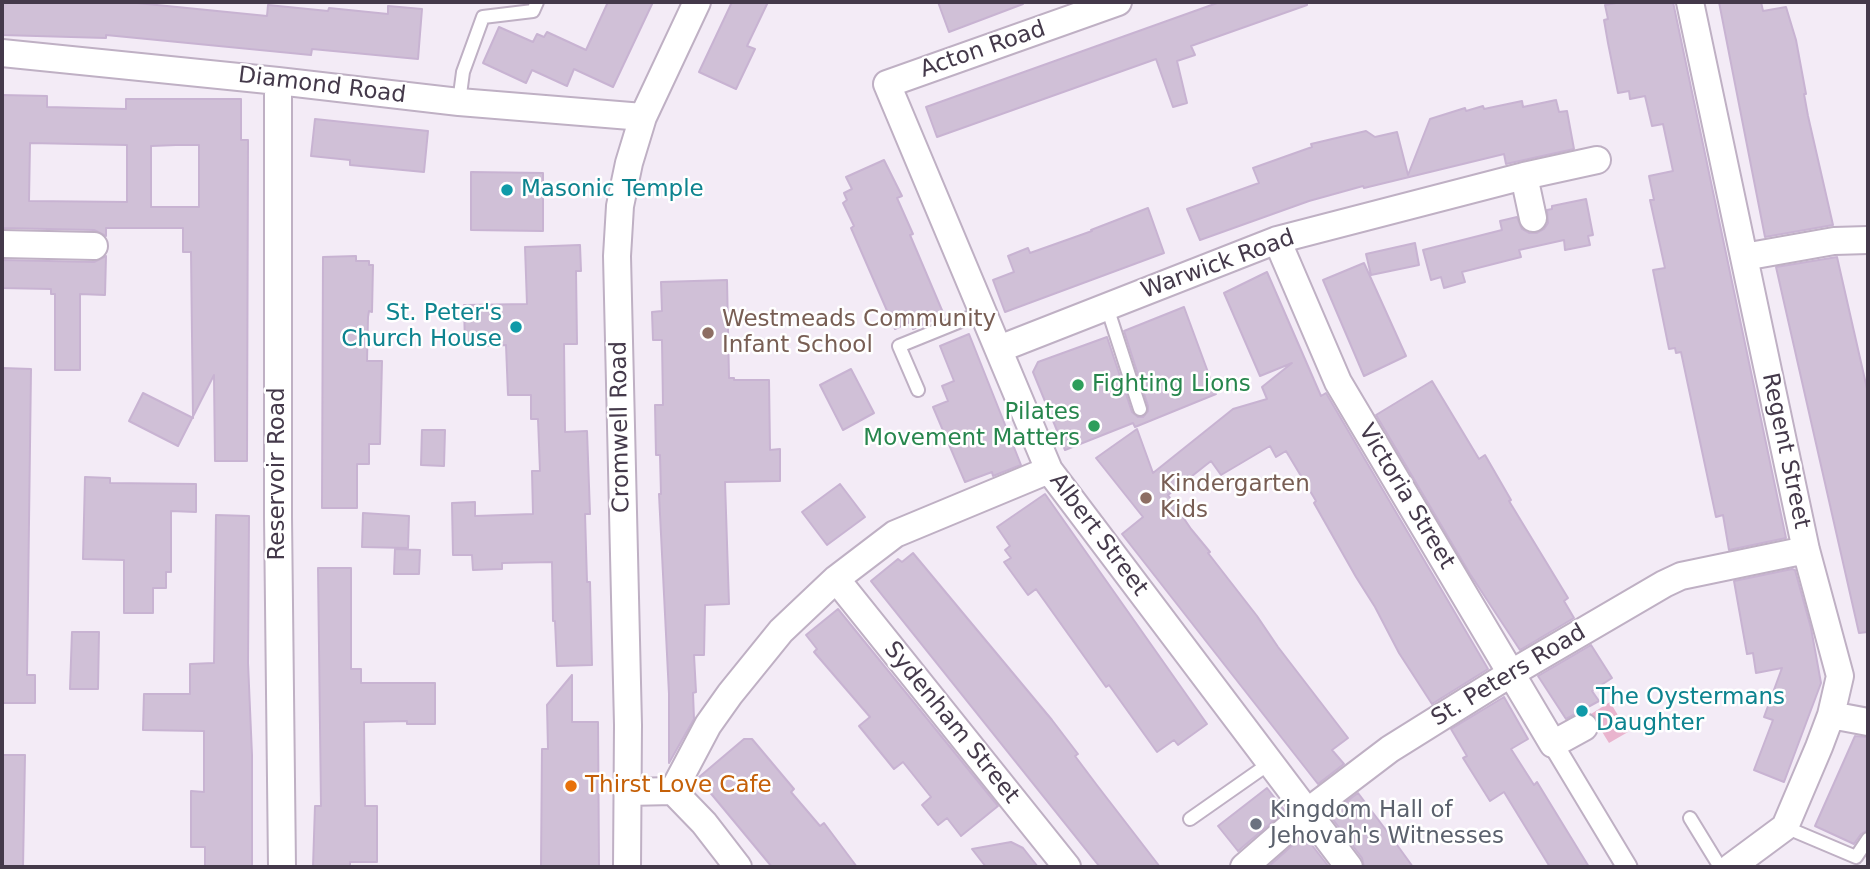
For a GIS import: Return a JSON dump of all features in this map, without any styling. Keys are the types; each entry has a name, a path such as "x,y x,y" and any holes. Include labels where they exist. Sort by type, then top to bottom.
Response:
{"street":[{"name":"Cromwell Road","path":"627,867 628,725 617,256 620,206 643,117 696,2"},
{"name":"Acton Road","path":"887,84 1118,2"},
{"name":"Regent Street","path":"1690,2 1806,550 1840,676 1831,715 1785,827"},
{"name":"Diamond Road","path":"2,53 278,80 459,102 643,117"},
{"name":"Reservoir Road","path":"278,80 278,517 282,867"},
{"name":"Albert Street","path":"887,84 1049,470 1349,867"},
{"name":"Warwick Road","path":"999,349 1277,240 1524,176 1597,160"},
{"path":"1524,176 1533,218"},
{"name":"Victoria Street","path":"1277,240 1338,382 1627,867"},
{"path":"1744,257 1834,241 1868,240"},
{"path":"2,244 94,246"},
{"path":"673,791 708,725 730,694 781,631 836,579 895,534 1049,470"},
{"name":"St. Peters Road","path":"1244,867 1307,812 1391,749 1510,674 1664,584 1681,576 1806,550"},
{"name":"Sydenham Street","path":"836,579 1067,867"},
{"path":"1831,715 1868,722"},
{"path":"1553,744 1584,727"},
{"path":"627,792 673,791 704,823 738,867"},
{"path":"1731,867 1785,827"}],"lane":[{"path":"459,102 463,72 483,17 533,11 537,2"},
{"path":"1107,307 1140,409"},
{"path":"918,390 900,346 983,312"},
{"path":"1190,819 1270,763"},
{"path":"1690,818 1720,867"},
{"path":"1785,827 1856,857 1868,839"}],"shaded area":[{"path":"1610,702 1628,732 1609,743 1591,714"}],"building":[{"path":"2,2 127,2 267,16 268,5 388,14 388,6 422,9 418,59 312,49 311,55 106,35 106,38 2,35"},
{"path":"608,2 653,2 613,87 574,69 567,86 532,70 526,83 483,63 499,27 533,42 537,34 544,37 547,32 586,50"},
{"path":"732,2 768,2 747,46 755,49 736,89 699,72"},
{"path":"938,2 1022,2 1023,4 949,32"},
{"path":"1220,2 1307,2 1307,5 1191,46 1195,55 1177,61 1187,103 1173,107 1156,59 937,137 926,107"},
{"path":"1622,2 1673,2 1786,538 1729,550 1723,515 1716,517 1681,352 1676,353 1675,348 1669,349 1653,270 1665,268 1650,200 1654,200 1649,176 1673,171 1663,124 1652,126 1645,96 1630,99 1629,91 1618,93 1608,43 1604,20 1608,19 1605,5"},
{"path":"1719,2 1761,2 1763,11 1786,7 1796,40 1808,116 1833,225 1765,237"},
{"path":"2,95 47,96 47,107 126,109 126,99 241,99 241,140 248,140 247,461 215,461 214,375 193,416 191,252 183,252 183,228 106,228 106,236 94,230 2,228","holes":["30,143 127,145 127,202 29,201","199,145 199,207 151,207 151,146"]},
{"path":"1556,100 1559,112 1567,111 1574,149 1506,164 1504,154 1364,188 1363,186 1309,201 1200,240 1187,209 1259,183 1253,168 1312,147 1311,144 1366,131 1375,137 1397,132 1408,175 1430,119 1465,108 1466,111 1483,106 1484,109 1522,101 1523,107"},
{"path":"315,119 428,131 424,172 350,165 350,160 311,156"},
{"path":"884,160 902,196 897,198 913,234 910,235 944,315 913,329 910,322 895,329 851,228 854,226 843,203 847,200 844,193 852,189 846,177"},
{"name":"Masonic Temple","path":"471,172 543,173 543,231 471,230"},
{"path":"1586,199 1593,235 1588,236 1590,245 1565,250 1564,240 1519,250 1521,257 1462,272 1465,282 1444,288 1441,277 1431,280 1423,250 1502,230 1500,221 1517,217 1522,229 1537,233 1548,223 1547,210 1552,209 1552,206"},
{"path":"1148,208 1164,253 1005,312 993,280 1014,272 1008,256 1028,248 1030,253"},
{"path":"1415,243 1419,265 1371,275 1366,254"},
{"path":"580,245 581,271 576,271 577,344 564,344 565,432 587,431 590,514 585,514 592,665 557,666 552,562 502,563 502,569 473,570 472,555 453,555 452,503 475,502 475,516 533,514 532,471 540,471 538,419 531,419 531,395 508,395 506,345 465,346 464,305 527,304 525,247"},
{"path":"106,256 105,295 80,294 80,370 55,370 55,294 51,294 51,289 2,288 2,260 94,262"},
{"path":"356,256 356,261 369,261 369,265 373,265 367,361 382,361 380,444 369,444 369,464 357,464 357,508 322,508 323,257"},
{"path":"1837,257 1868,393 1868,632 1859,633 1776,267"},
{"path":"1364,263 1406,356 1364,376 1323,280"},
{"path":"1267,272 1321,396 1326,393 1488,669 1432,704 1399,653 1286,451 1276,457 1270,446 1221,475 1211,461 1168,495 1210,552 1208,553 1348,738 1332,750 1344,764 1318,784 1122,534 1143,517 1096,458 1137,429 1153,473 1233,409 1267,399 1262,387 1292,363 1260,376 1224,293"},
{"path":"727,280 729,378 769,380 770,450 780,449 780,481 725,482 729,604 705,605 704,655 694,655 694,719 669,763 669,694 659,494 660,455 656,455 655,405 663,405 662,340 653,340 652,312 662,311 661,282"},
{"path":"1184,307 1216,394 1135,427 1133,423 1065,450 1033,372 1038,362 1107,337 1132,412 1143,417 1148,406 1124,331"},
{"path":"969,334 1021,465 993,476 992,472 965,482 933,407 948,401 942,386 954,381 940,346"},
{"path":"2,368 31,369 27,675 35,675 35,703 2,703"},
{"path":"851,369 874,413 843,430 820,385"},
{"path":"1432,381 1479,459 1485,455 1511,500 1509,501 1568,598 1564,601 1574,618 1520,650 1470,574 1376,415"},
{"path":"143,393 192,418 178,446 129,421"},
{"path":"422,430 445,430 444,466 421,465"},
{"path":"85,477 110,478 110,483 196,484 196,512 171,511 171,572 166,572 166,588 153,588 153,613 124,613 124,560 83,559"},
{"path":"840,484 865,517 827,545 802,512"},
{"path":"1045,494 1207,724 1178,745 1174,740 1157,752 1109,685 1106,687 1036,589 1028,595 1004,562 1011,558 1005,550 1010,546 997,527"},
{"path":"363,513 409,516 408,548 362,547"},
{"path":"216,515 249,516 248,663 252,755 252,867 205,867 205,847 191,847 191,791 204,792 204,731 143,730 144,694 190,694 190,664 214,663"},
{"path":"395,549 420,550 419,574 394,574"},
{"path":"913,553 1052,720 1078,754 1075,756 1160,867 1100,867 871,581 898,559 902,562"},
{"path":"318,568 351,568 351,669 361,669 361,683 435,683 435,724 407,724 407,721 364,722 365,806 377,806 377,862 350,862 350,867 313,867 315,806 321,806"},
{"path":"1795,570 1811,628 1821,683 1784,782 1754,770 1773,720 1764,717 1782,668 1756,673 1753,653 1747,654 1734,581"},
{"path":"838,609 998,806 961,836 947,818 938,825 922,805 931,797 903,762 894,769 859,726 870,717 814,652 817,649 806,635"},
{"path":"72,632 99,632 98,689 70,689"},
{"path":"1591,645 1612,678 1592,691 1599,701 1566,719 1538,676"},
{"path":"572,675 572,722 598,722 599,867 541,866 542,749 548,749 547,705"},
{"path":"1504,697 1528,739 1511,749 1534,785 1537,782 1589,867 1550,867 1504,792 1490,801 1463,758 1467,756 1451,729"},
{"path":"1855,736 1868,737 1868,830 1861,834 1854,844 1815,826"},
{"path":"744,739 752,739 794,789 791,792 820,826 824,823 857,867 772,867 698,778"},
{"path":"2,755 25,755 23,867 2,867"},
{"name":"Kingdom Hall of Jehovah's Witnesses","path":"1267,788 1285,811 1238,851 1218,826"},
{"path":"1358,793 1413,867 1364,867 1362,858 1331,817"},
{"path":"1304,835 1329,867 1268,867"},
{"path":"1011,842 1023,848 1038,867 986,867 972,849"}],"place":[{"name":"Masonic Temple","path":"507,190"},
{"name":"St. Peter's Church House","path":"516,327"},
{"name":"Westmeads Community Infant School","path":"708,333"},
{"name":"Fighting Lions","path":"1078,385"},
{"name":"Pilates Movement Matters","path":"1094,426"},
{"name":"Kindergarten Kids","path":"1146,498"},
{"name":"The Oystermans Daughter","path":"1582,711"},
{"name":"Thirst Love Cafe","path":"571,786"},
{"name":"Kingdom Hall of Jehovah's Witnesses","path":"1256,824"}]}
